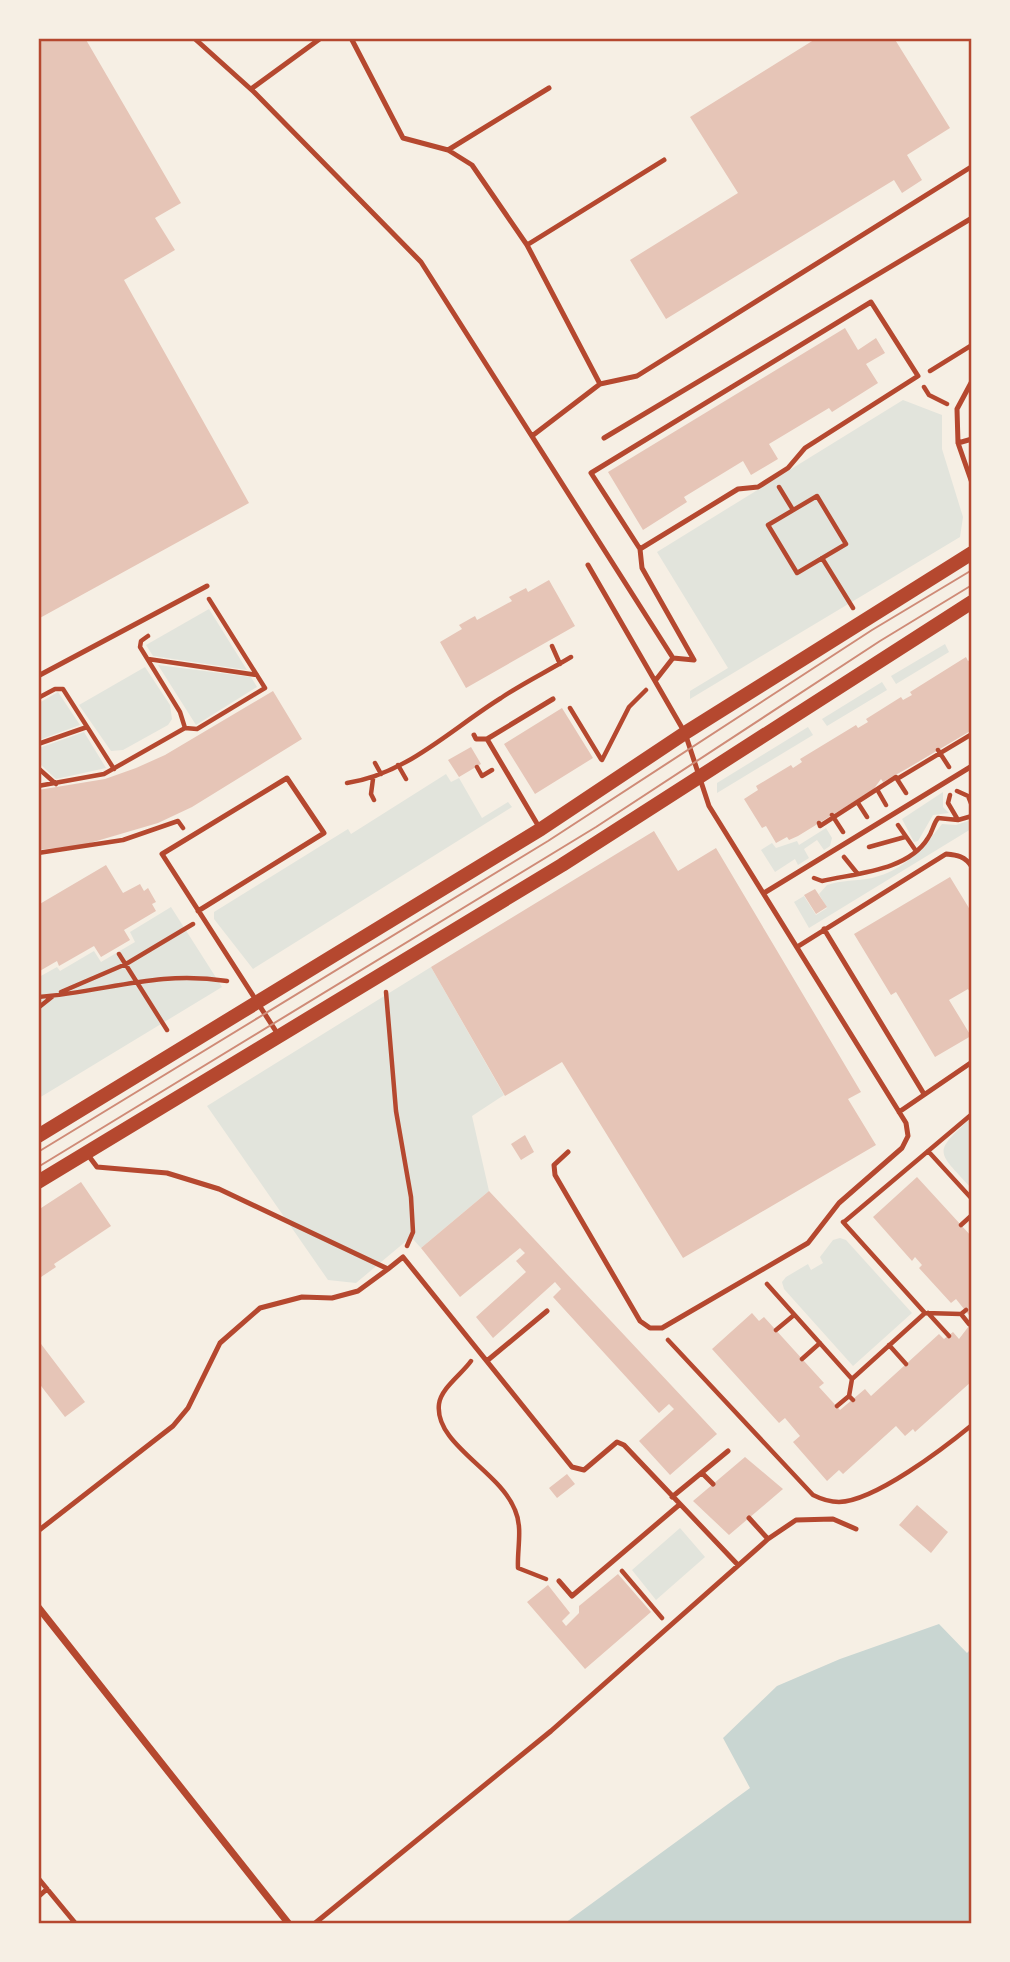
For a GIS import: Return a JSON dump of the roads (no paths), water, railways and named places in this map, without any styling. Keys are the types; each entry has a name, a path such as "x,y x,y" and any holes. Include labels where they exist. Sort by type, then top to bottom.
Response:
{"main road":[{"path":"38,1136 541,829 685,733 971,553"},
{"path":"38,1182 562,865 971,602"}],"street":[{"path":"38,1607 289,1923"}],"lane":[{"path":"194,38 251,89 421,262 673,658"},
{"path":"251,89 321,38"},
{"path":"351,38 403,138 448,150 472,165 527,246 600,384"},
{"path":"448,150 550,88"},
{"path":"527,246 664,160"},
{"path":"532,436 600,384 637,376 971,167"},
{"path":"604,438 971,218"},
{"path":"640,549 738,489 758,487 788,468 805,448 918,376 871,302 591,473 640,549 642,568 694,660 673,658"},
{"path":"971,381 957,409 958,443 971,483"},
{"path":"958,443 971,439"},
{"path":"568,1152 554,1165 555,1175 640,1321 650,1328 662,1328 808,1243 839,1203 902,1148 908,1136 906,1122 709,806 685,733 588,565"},
{"path":"38,676 205,588"},
{"path":"655,681 673,658"},
{"path":"474,735 477,739 487,739 553,699"},
{"path":"487,739 541,829"},
{"path":"764,893 971,766"},
{"path":"198,911 324,832 287,778 162,854 198,911 280,1038"},
{"path":"797,947 946,854 958,855 968,860 971,867"},
{"path":"824,929 924,1094"},
{"path":"899,1112 971,1062"},
{"path":"87,1153 97,1167 167,1173 219,1189 388,1269"},
{"path":"38,1531 173,1426 188,1408 220,1343 260,1308 302,1297 332,1297 358,1291 403,1257 572,1467 584,1470 617,1442 625,1445 738,1565"},
{"path":"488,1360 547,1311"},
{"path":"672,1497 728,1451"},
{"path":"702,1473 713,1484"},
{"path":"559,1581 572,1596 679,1505"},
{"path":"749,1518 768,1539"},
{"path":"314,1923 551,1731 768,1539 796,1520 833,1519 856,1528"},
{"path":"38,1878 76,1923"},
{"path":"38,1897 47,1889"}],"tram line":[{"path":"38,1152 548,841 872,630 972,570"},
{"path":"38,1167 596,827 880,641 972,585"}]}
